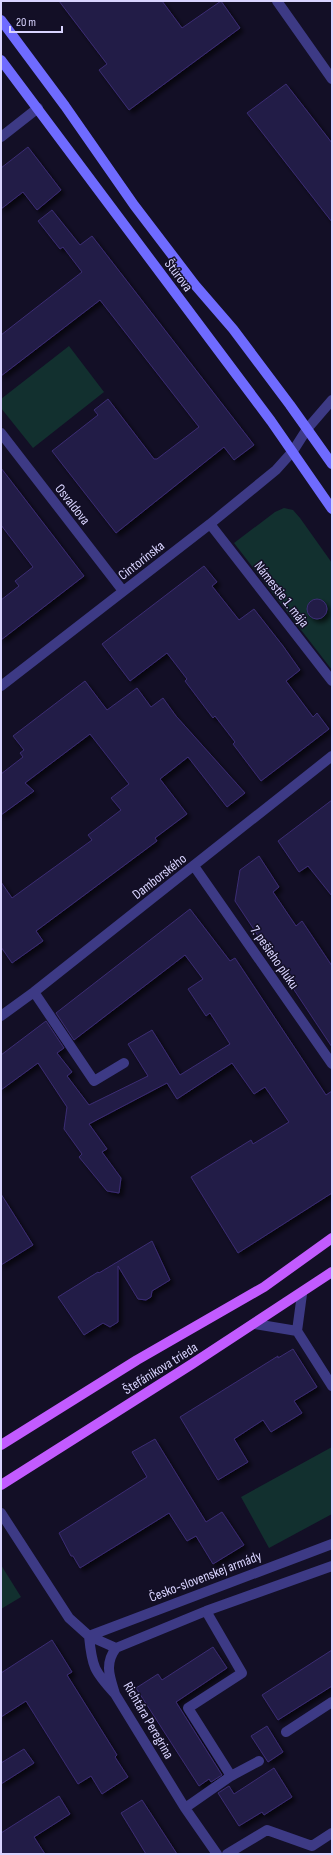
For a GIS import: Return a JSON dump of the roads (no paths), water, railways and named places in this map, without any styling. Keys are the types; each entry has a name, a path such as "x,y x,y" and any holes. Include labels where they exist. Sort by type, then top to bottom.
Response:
{"main road":[{"name":"Štúrova","path":"1,20 65,106 134,205 194,285 233,329 332,464"},
{"name":"Štúrova","path":"1,60 293,451 332,509"},
{"name":"Štefánikova trieda","path":"1,1445 137,1360 264,1286 332,1238"},
{"name":"Štefánikova trieda","path":"1,1485 302,1294 332,1272"}],"street":[{"path":"277,1 332,79"},
{"path":"1,137 38,108"},
{"name":"Cintorínska","path":"1,686 210,524 276,470 293,451 307,429 332,400"},
{"name":"Osvaldova","path":"1,433 124,591"},
{"name":"Námestie 1. mája","path":"210,524 332,681"},
{"name":"Damborského","path":"1,1016 34,992 332,756"},
{"name":"7. pešieho pluku","path":"194,866 332,1064"},
{"path":"34,992 94,1081 124,1063"},
{"path":"302,1294 297,1331 332,1386"},
{"path":"255,1324 297,1331"},
{"path":"1,1513 69,1618 89,1636 116,1648 206,1611 332,1566"},
{"name":"Česko-slovenskej armády","path":"89,1636 332,1544"},
{"path":"206,1611 242,1673 188,1708 231,1776"},
{"path":"89,1636 91,1661 100,1678 115,1694"},
{"name":"Richtára Peregrina","path":"116,1648 109,1656 108,1673 115,1694 185,1808 217,1854"},
{"path":"286,1732 332,1702"},
{"path":"185,1808 231,1776 259,1761"},
{"path":"227,1854 267,1830 312,1846 332,1833"}]}
